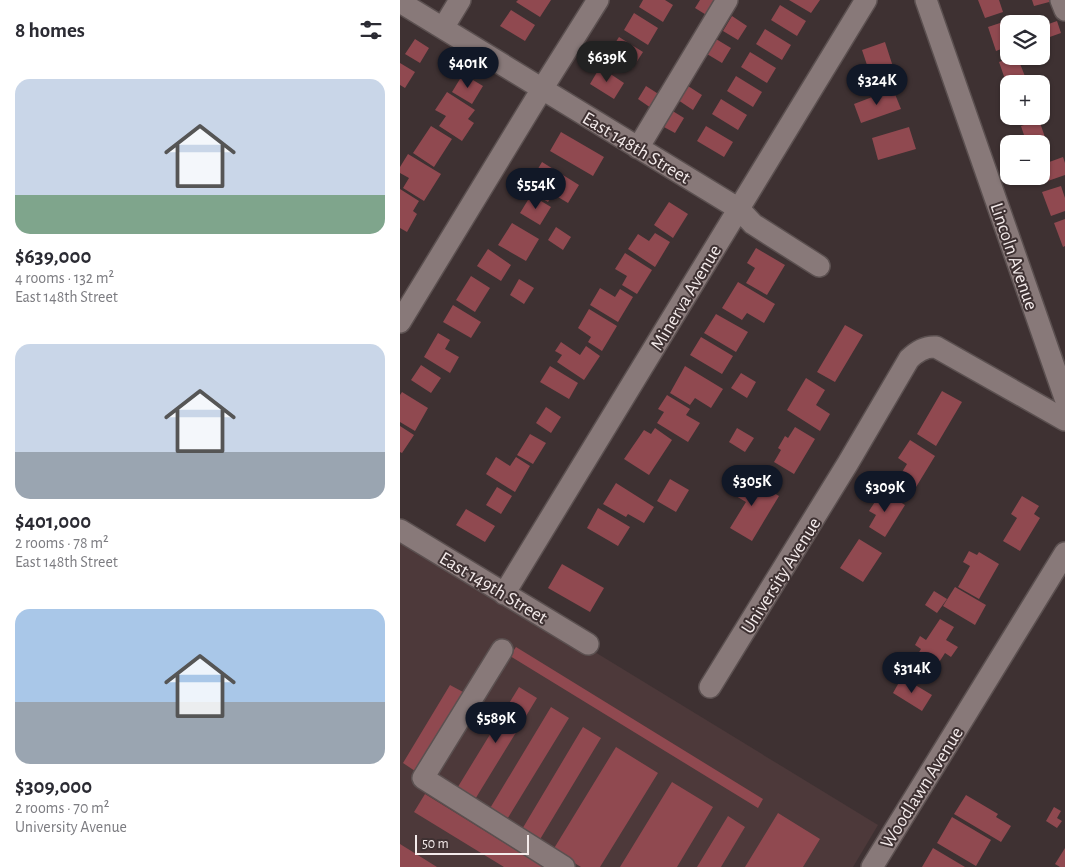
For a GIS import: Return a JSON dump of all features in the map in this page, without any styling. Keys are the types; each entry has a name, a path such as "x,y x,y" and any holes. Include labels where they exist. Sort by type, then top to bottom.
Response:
{"street":[{"path":"443,28 460,0"},
{"path":"400,322 598,0"},
{"path":"638,148 727,0"},
{"name":"Minerva Avenue","path":"504,594 866,0"},
{"name":"Lincoln Avenue","path":"926,0 1065,398"},
{"path":"1061,0 1065,10"},
{"name":"East 148th Street","path":"400,2 739,209 753,224 819,266"},
{"name":"University Avenue","path":"710,687 848,463 909,359 917,352 924,348 936,347 1065,420"},
{"name":"East 149th Street","path":"400,530 588,644"},
{"name":"Woodlawn Avenue","path":"872,867 1065,553"},
{"path":"502,650 423,778 564,867"}],"shaded area":[{"path":"400,533 878,825 853,867 400,867"}],"building":[{"path":"518,0 551,0 540,17 516,2"},
{"path":"643,0 665,0 673,5 663,22 639,7"},
{"path":"700,0 713,0 717,3 708,16 695,8"},
{"path":"789,0 820,0 811,13"},
{"path":"978,0 999,0 1003,12 985,18"},
{"path":"1032,0 1052,0 1053,1 1034,6"},
{"path":"780,5 806,21 797,36 771,20"},
{"path":"511,10 535,25 525,41 500,26"},
{"path":"634,13 658,28 648,45 624,30"},
{"path":"732,16 747,26 738,40 723,31"},
{"path":"1057,21 1061,33 1050,37 1050,24"},
{"path":"1000,23 1000,49 996,51 988,27"},
{"path":"765,29 791,45 782,60 756,44"},
{"path":"619,37 643,52 632,69 608,54"},
{"path":"415,39 429,48 420,63 405,54"},
{"path":"716,39 731,48 722,63 707,54"},
{"path":"885,42 896,76 873,83 862,50"},
{"path":"750,52 776,68 767,83 741,67"},
{"path":"400,63 415,72 405,88 400,85"},
{"path":"1000,65 1021,65 1024,75 1004,75"},
{"path":"600,67 624,83 614,99 590,84"},
{"path":"463,74 483,86 472,104 452,92"},
{"path":"736,76 762,92 753,107 727,91"},
{"path":"646,86 660,95 651,108 638,99"},
{"path":"688,86 702,95 693,110 678,100"},
{"path":"893,89 901,109 861,123 854,104"},
{"path":"447,92 475,110 468,119 474,123 462,141 439,126 446,116 435,110"},
{"path":"721,99 747,115 738,130 712,114"},
{"path":"671,110 684,118 675,133 662,126"},
{"path":"1041,125 1044,135 1024,135 1021,126"},
{"path":"431,126 452,139 434,167 413,153"},
{"path":"706,126 733,142 724,157 697,141"},
{"path":"909,127 916,149 878,160 872,138"},
{"path":"561,132 604,157 593,176 550,151"},
{"path":"408,154 441,174 424,201 403,188 409,178 400,173 400,167"},
{"path":"1063,157 1065,175 1050,180 1050,162"},
{"path":"542,162 579,185 568,203 553,194 548,202 526,189"},
{"path":"1061,186 1065,198 1065,211 1051,216 1042,192"},
{"path":"400,189 419,201 413,211 417,214 407,232 400,228"},
{"path":"531,195 551,207 540,225 520,213"},
{"path":"669,202 688,214 673,238 654,225"},
{"path":"1065,219 1065,246 1063,247 1054,223"},
{"path":"512,223 539,239 526,261 498,245"},
{"path":"556,227 571,237 563,250 548,240"},
{"path":"655,233 670,242 655,267 628,249 638,234 649,241"},
{"path":"756,248 785,265 767,295 746,283 755,268 747,263"},
{"path":"488,249 511,265 501,281 477,266"},
{"path":"625,253 652,270 637,294 622,285 627,276 615,269"},
{"path":"471,276 490,288 475,312 456,300"},
{"path":"519,279 534,288 524,304 510,295"},
{"path":"738,282 775,304 764,323 747,313 742,320 722,308"},
{"path":"600,288 615,297 620,289 633,297 618,322 590,305"},
{"path":"453,305 481,322 471,338 443,322"},
{"path":"589,309 617,326 602,351 588,342 591,337 578,328"},
{"path":"716,314 748,332 736,352 704,333"},
{"path":"845,325 863,335 835,382 817,372"},
{"path":"438,333 450,340 445,349 459,357 450,373 424,357"},
{"path":"701,337 733,356 722,374 690,355"},
{"path":"561,342 580,355 586,346 600,356 584,380 557,362 562,355 555,351"},
{"path":"421,365 441,378 431,393 411,380"},
{"path":"550,366 578,383 569,399 540,382"},
{"path":"685,366 723,389 711,408 695,398 690,405 670,393"},
{"path":"741,373 756,382 747,398 731,388"},
{"path":"806,378 825,390 816,405 830,414 820,431 787,410"},
{"path":"942,391 962,402 936,446 917,434"},
{"path":"402,392 428,408 415,431 400,422 400,395"},
{"path":"667,395 690,409 686,415 700,423 688,442 657,423 664,412 658,409"},
{"path":"546,407 561,417 551,433 536,423"},
{"path":"400,426 414,435 402,453 400,452"},
{"path":"795,427 815,439 794,474 774,462 781,450 778,448 785,436 788,438"},
{"path":"655,428 672,440 649,475 624,459 644,430 651,434"},
{"path":"737,428 754,438 745,452 729,442"},
{"path":"530,434 546,443 533,464 517,455"},
{"path":"910,440 935,456 913,492 896,482 907,464 898,458"},
{"path":"496,457 510,466 516,457 530,466 515,492 486,474"},
{"path":"742,474 779,496 752,541 730,528 746,502 731,493"},
{"path":"670,479 689,490 676,512 657,501"},
{"path":"616,483 654,507 644,523 628,514 626,517 603,504"},
{"path":"497,487 512,496 501,514 486,505"},
{"path":"882,491 905,505 885,537 869,527 876,515 869,511"},
{"path":"1022,496 1039,506 1034,514 1040,518 1020,551 1003,541 1017,518 1011,514"},
{"path":"598,508 630,527 618,546 587,528"},
{"path":"466,509 495,526 485,542 456,525"},
{"path":"859,539 882,553 863,582 840,568"},
{"path":"969,551 977,555 979,552 999,564 979,599 958,587 970,566 963,562"},
{"path":"562,564 604,588 590,612 548,588"},
{"path":"955,587 986,605 975,625 943,606"},
{"path":"934,591 947,599 937,613 925,605"},
{"path":"940,619 954,627 946,640 958,647 951,657 945,653 936,667 928,662 924,669 913,662 921,649 915,645 920,636 926,640"},
{"path":"516,647 763,799 758,808 510,656"},
{"path":"902,677 932,695 922,711 893,693"},
{"path":"450,685 463,692 415,771 403,763"},
{"path":"519,687 537,698 474,801 456,790"},
{"path":"551,707 569,718 506,821 489,810"},
{"path":"583,727 601,738 539,841 521,831"},
{"path":"616,747 658,773 600,867 581,867 553,850"},
{"path":"672,782 713,807 677,867 620,867"},
{"path":"425,794 543,867 504,867 414,812"},
{"path":"966,795 998,814 996,817 1011,826 1001,842 954,814"},
{"path":"1054,807 1061,811 1057,818 1062,821 1057,828 1046,821"},
{"path":"778,813 820,839 803,867 745,867"},
{"path":"728,816 745,827 721,867 697,867"},
{"path":"952,817 991,840 976,866 937,843"},
{"path":"400,844 437,867 400,867"},
{"path":"933,848 965,867 922,867"},
{"path":"1065,848 1065,867 1060,867 1055,864"}]}
